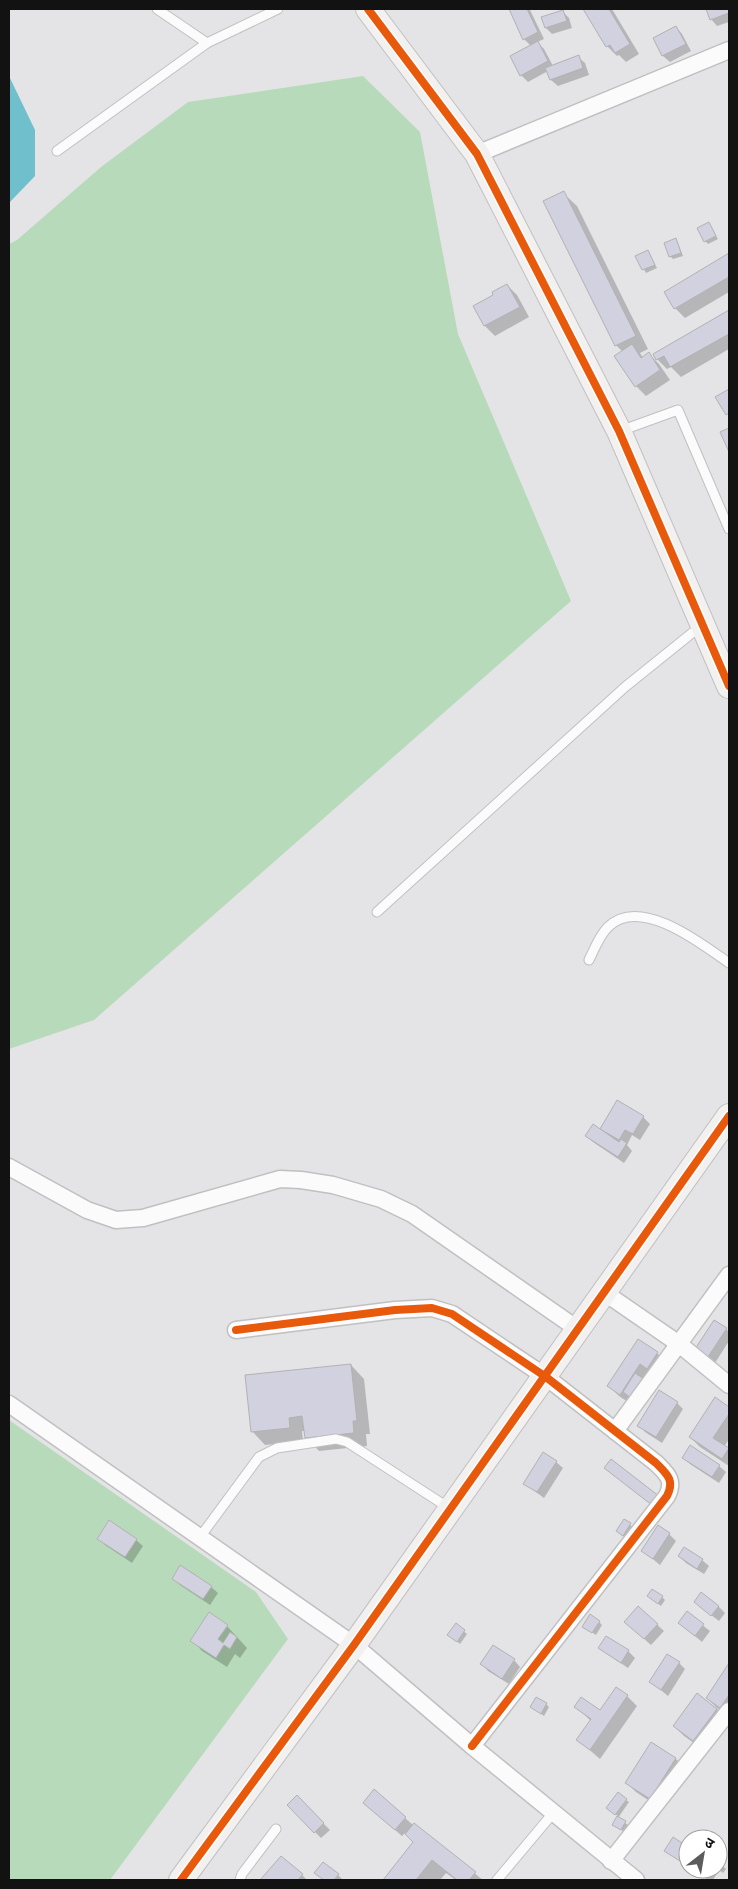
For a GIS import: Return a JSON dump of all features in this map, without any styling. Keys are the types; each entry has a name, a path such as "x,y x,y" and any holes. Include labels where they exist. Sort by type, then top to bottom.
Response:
{"street":[{"path":"368,9 477,154 619,431 729,686"},
{"path":"477,154 729,50"},
{"path":"181,1880 354,1645 546,1377 729,1116"},
{"path":"9,1167 87,1210 116,1220 143,1218 280,1179 301,1180 349,1189 381,1199 412,1214 578,1330"},
{"path":"615,1431 729,1275"},
{"path":"605,1293 679,1344 729,1385"},
{"path":"236,1330 395,1310 432,1308 452,1314 546,1377 656,1463 668,1476 671,1487 667,1496 472,1746"},
{"path":"9,1404 354,1645 472,1746 636,1880"},
{"path":"611,1861 729,1711"}],"lane":[{"path":"157,9 206,43"},
{"path":"58,151 206,43 278,9"},
{"path":"619,431 678,410 729,529"},
{"path":"377,912 625,687 702,625"},
{"path":"589,960 600,937 609,926 620,918 633,916 663,923 687,934 729,963"},
{"path":"200,1537 259,1457 277,1448 336,1439 347,1442 451,1509"},
{"path":"497,1880 554,1812"},
{"path":"240,1880 242,1874 276,1829"}],"green space":[{"path":"363,76 420,132 458,334 571,601 94,1020 9,1049 9,244 17,240 101,167 188,102"},
{"path":"9,1420 256,1592 288,1639 110,1880 9,1880"}],"water":[{"path":"9,76 35,130 35,176 9,203"}],"building":[{"path":"509,9 527,9 538,32 523,40"},
{"path":"583,9 609,9 630,44 615,53 610,45 606,47"},
{"path":"706,9 729,9 729,13 710,20"},
{"path":"563,10 567,21 545,28 541,17"},
{"path":"676,26 686,44 662,56 653,38"},
{"path":"538,41 548,61 520,76 510,56"},
{"path":"579,55 583,68 550,80 545,68"},
{"path":"564,191 636,336 615,346 543,201"},
{"path":"709,222 716,236 704,242 697,228"},
{"path":"676,238 681,253 669,257 664,243"},
{"path":"648,250 655,265 642,270 635,256"},
{"path":"729,253 729,277 674,309 664,292"},
{"path":"507,284 520,307 484,326 473,306 493,295 492,292"},
{"path":"729,310 729,334 670,367 664,356 656,360 653,354"},
{"path":"632,344 641,358 649,352 660,370 635,387 614,356"},
{"path":"729,389 729,413 726,415 715,397"},
{"path":"729,428 729,452 720,432"},
{"path":"617,1100 644,1116 633,1134 625,1130 619,1140 600,1129"},
{"path":"593,1124 619,1142 621,1139 627,1143 618,1157 585,1136"},
{"path":"714,1320 727,1328 708,1357 695,1349"},
{"path":"638,1339 658,1352 647,1369 640,1364 620,1395 607,1386"},
{"path":"351,1364 357,1421 353,1421 354,1433 305,1438 302,1416 289,1418 290,1428 251,1432 245,1375"},
{"path":"635,1373 644,1379 631,1398 623,1392"},
{"path":"659,1390 678,1402 656,1437 637,1426"},
{"path":"715,1397 729,1407 729,1414 713,1438 729,1448 722,1459 689,1437"},
{"path":"690,1445 720,1465 712,1477 682,1458"},
{"path":"543,1452 557,1461 537,1492 523,1484"},
{"path":"611,1459 664,1500 657,1509 604,1468"},
{"path":"624,1519 631,1523 623,1536 616,1531"},
{"path":"109,1520 137,1539 125,1557 97,1539"},
{"path":"658,1525 670,1533 653,1559 641,1551"},
{"path":"684,1547 703,1559 697,1569 678,1556"},
{"path":"180,1565 212,1586 203,1599 172,1579"},
{"path":"652,1589 663,1596 658,1604 647,1596"},
{"path":"701,1592 719,1606 711,1616 694,1602"},
{"path":"638,1606 658,1624 644,1639 624,1622"},
{"path":"687,1611 704,1624 695,1636 678,1623"},
{"path":"209,1612 228,1625 218,1639 223,1643 230,1632 237,1637 230,1649 224,1645 216,1658 190,1641"},
{"path":"590,1614 600,1621 592,1633 582,1627"},
{"path":"456,1623 465,1630 457,1642 447,1635"},
{"path":"606,1636 629,1650 621,1663 598,1648"},
{"path":"493,1645 515,1659 502,1679 480,1664"},
{"path":"667,1654 680,1662 661,1690 649,1682"},
{"path":"729,1663 729,1695 720,1708 706,1698"},
{"path":"616,1687 628,1695 590,1750 576,1740 591,1719 574,1707 581,1697 600,1710"},
{"path":"697,1693 717,1709 693,1741 673,1726"},
{"path":"536,1697 547,1703 541,1714 530,1707"},
{"path":"651,1742 676,1758 650,1799 625,1783"},
{"path":"374,1789 406,1817 395,1830 363,1803"},
{"path":"618,1792 627,1799 615,1815 606,1808"},
{"path":"297,1795 324,1823 314,1833 287,1805"},
{"path":"617,1816 626,1821 621,1830 612,1825"},
{"path":"414,1823 476,1872 469,1880 457,1880 432,1860 416,1880 383,1880 413,1842 405,1834"},
{"path":"673,1837 678,1840 678,1860 664,1851"},
{"path":"281,1856 303,1874 298,1880 260,1880"},
{"path":"323,1862 339,1874 334,1880 324,1880 314,1873"}],"cycle path":[{"path":"368,9 477,154 619,431 729,686"},
{"path":"181,1880 354,1645 729,1116"},
{"path":"236,1330 395,1310 432,1308 452,1314 546,1377 656,1463 669,1478 670,1486 667,1496 472,1746"}]}
